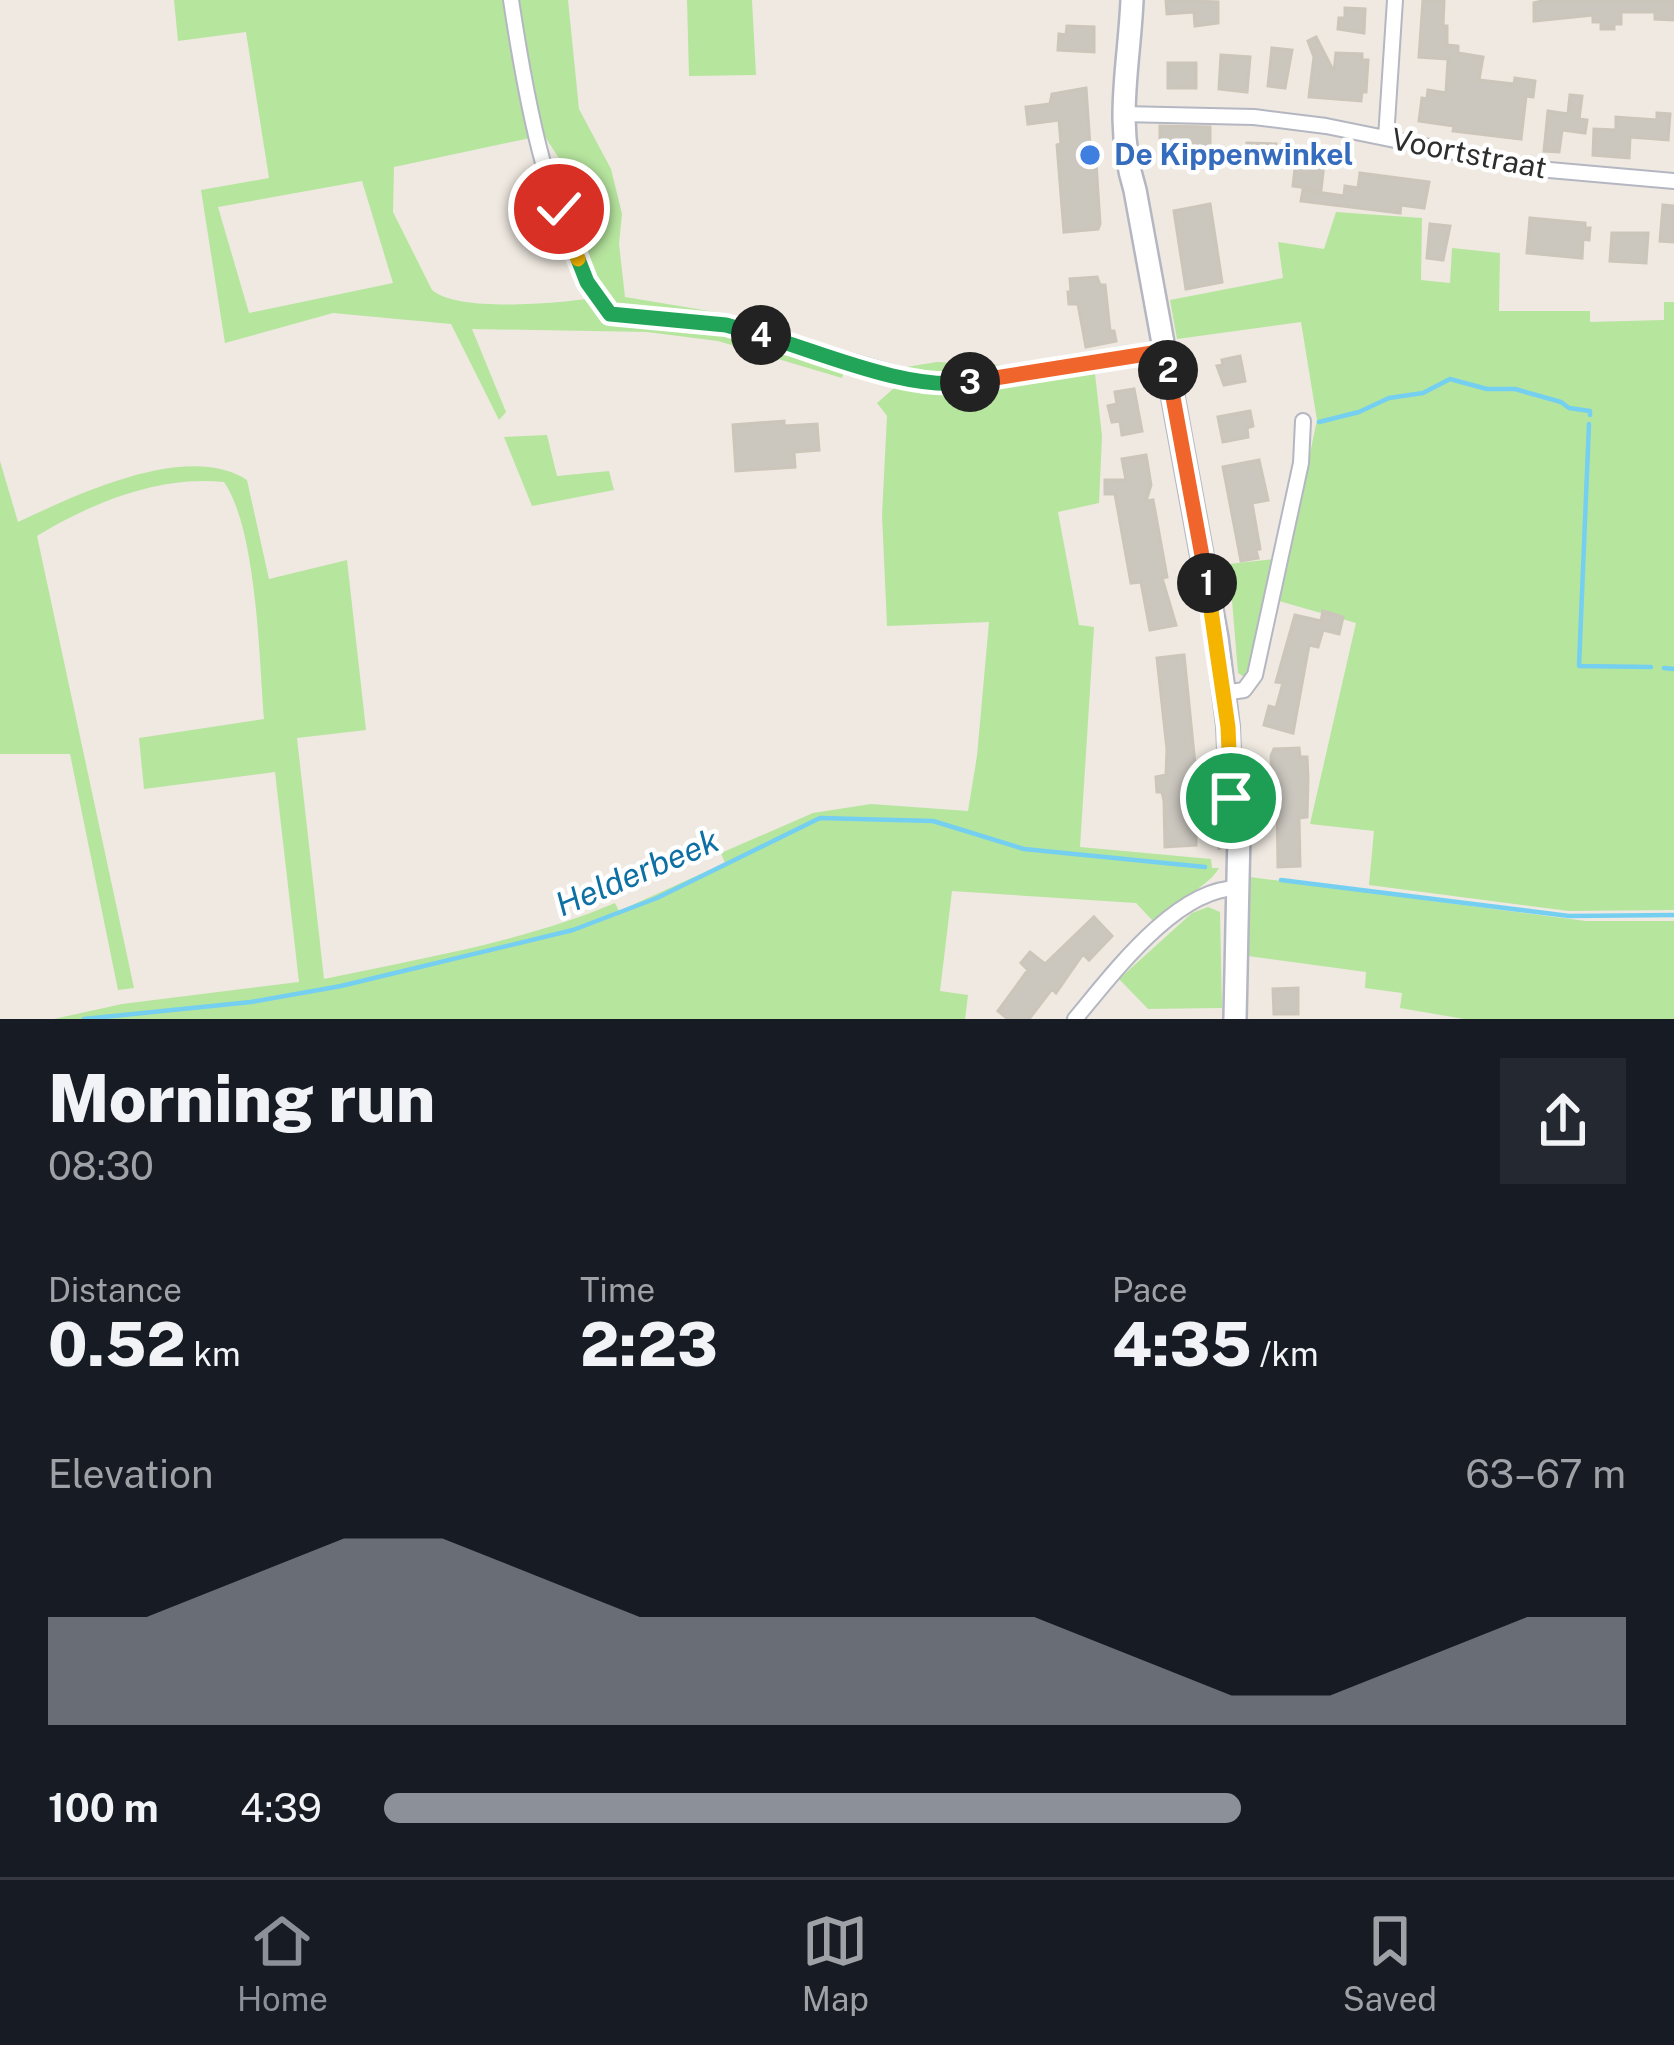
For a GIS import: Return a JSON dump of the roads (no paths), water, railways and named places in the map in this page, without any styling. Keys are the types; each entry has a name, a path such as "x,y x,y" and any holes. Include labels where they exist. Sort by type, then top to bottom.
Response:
{"street":[{"path":"511,0 523,81 559,209 587,282 610,314 726,325 902,376 954,384 1165,351"},
{"path":"1132,0 1126,158 1136,190 1224,693 1231,798 1226,832 1232,888 1228,940 1234,956 1235,1019"},
{"path":"1386,138 1395,0"},
{"name":"Voortstraat","path":"1129,114 1254,117 1538,169 1674,181"},
{"path":"1224,693 1244,690 1255,675 1301,463 1303,421"},
{"path":"1075,1019 1160,927 1198,897 1232,888"}],"waterway":[{"path":"1319,422 1389,398 1423,393 1450,379 1487,389 1515,389 1590,411 1590,415"},
{"path":"1589,424 1579,666 1651,667"},
{"path":"1664,668 1674,669"},
{"name":"Helderbeek","path":"84,1019 251,1002 341,986 573,930 657,898 820,818 933,821 1024,849 1205,867"},
{"name":"Helderbeek","path":"1281,880 1569,916 1674,915"}],"place":[{"name":"De Kippenwinkel","path":"1090,155"}]}
